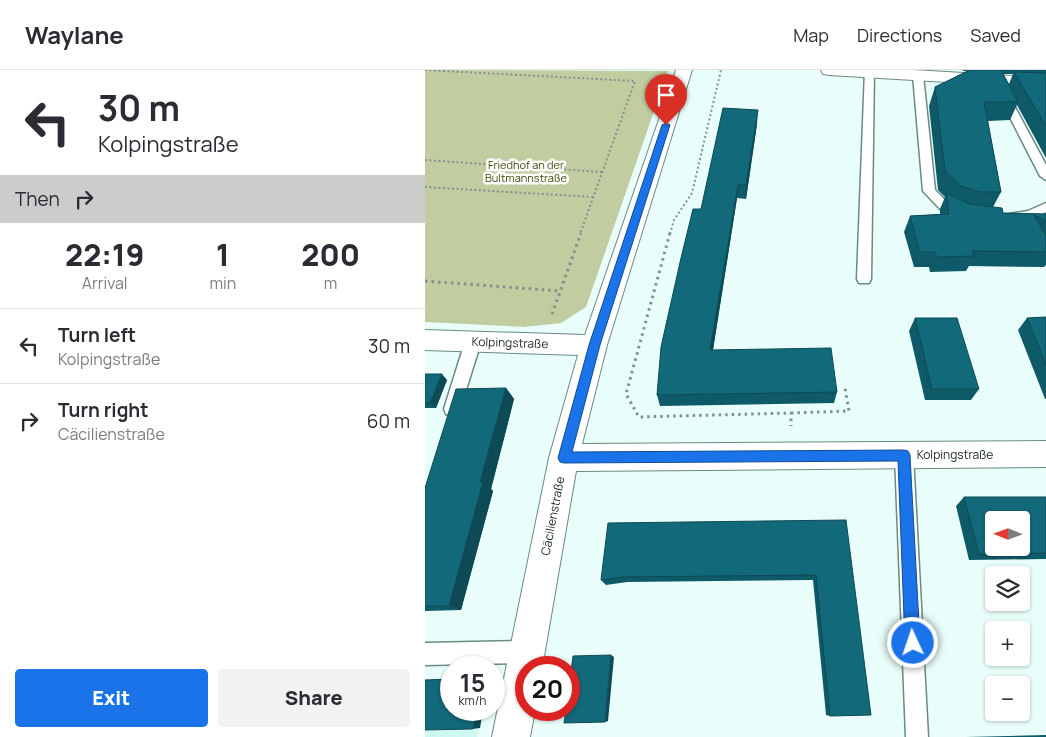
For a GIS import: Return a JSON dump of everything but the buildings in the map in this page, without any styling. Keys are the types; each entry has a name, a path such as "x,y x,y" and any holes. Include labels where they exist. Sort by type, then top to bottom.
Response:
{"street":[{"name":"Cäcilienstraße","path":"511,737 564,458 594,345 684,70"},
{"path":"829,70 1046,83"},
{"name":"Kolpingstraße","path":"425,340 594,345"},
{"name":"Kolpingstraße","path":"564,458 1046,454"}],"lane":[{"path":"864,279 869,72"},
{"path":"918,75 929,191 947,209 970,216"},
{"path":"996,80 1046,176"},
{"path":"1003,218 1031,214 1046,207"},
{"path":"448,423 473,342"},
{"path":"904,455 917,737"},
{"path":"425,654 527,652"}],"path":[{"path":"425,70 635,81 552,314"},
{"path":"721,70 692,193 674,220 626,394 639,418 849,412 845,388"},
{"path":"425,160 602,172"},
{"path":"425,186 593,197"},
{"path":"425,281 560,291"},
{"path":"791,413 793,456"}],"shaded area":[{"path":"479,730 477,737 425,737 425,731"}],"green space":[{"name":"Friedhof an der Bultmannstraße","path":"425,70 668,71 586,307 561,323 524,327 425,322"}],"route":[{"path":"666,125 594,345 564,458 904,455 913,643"}]}
